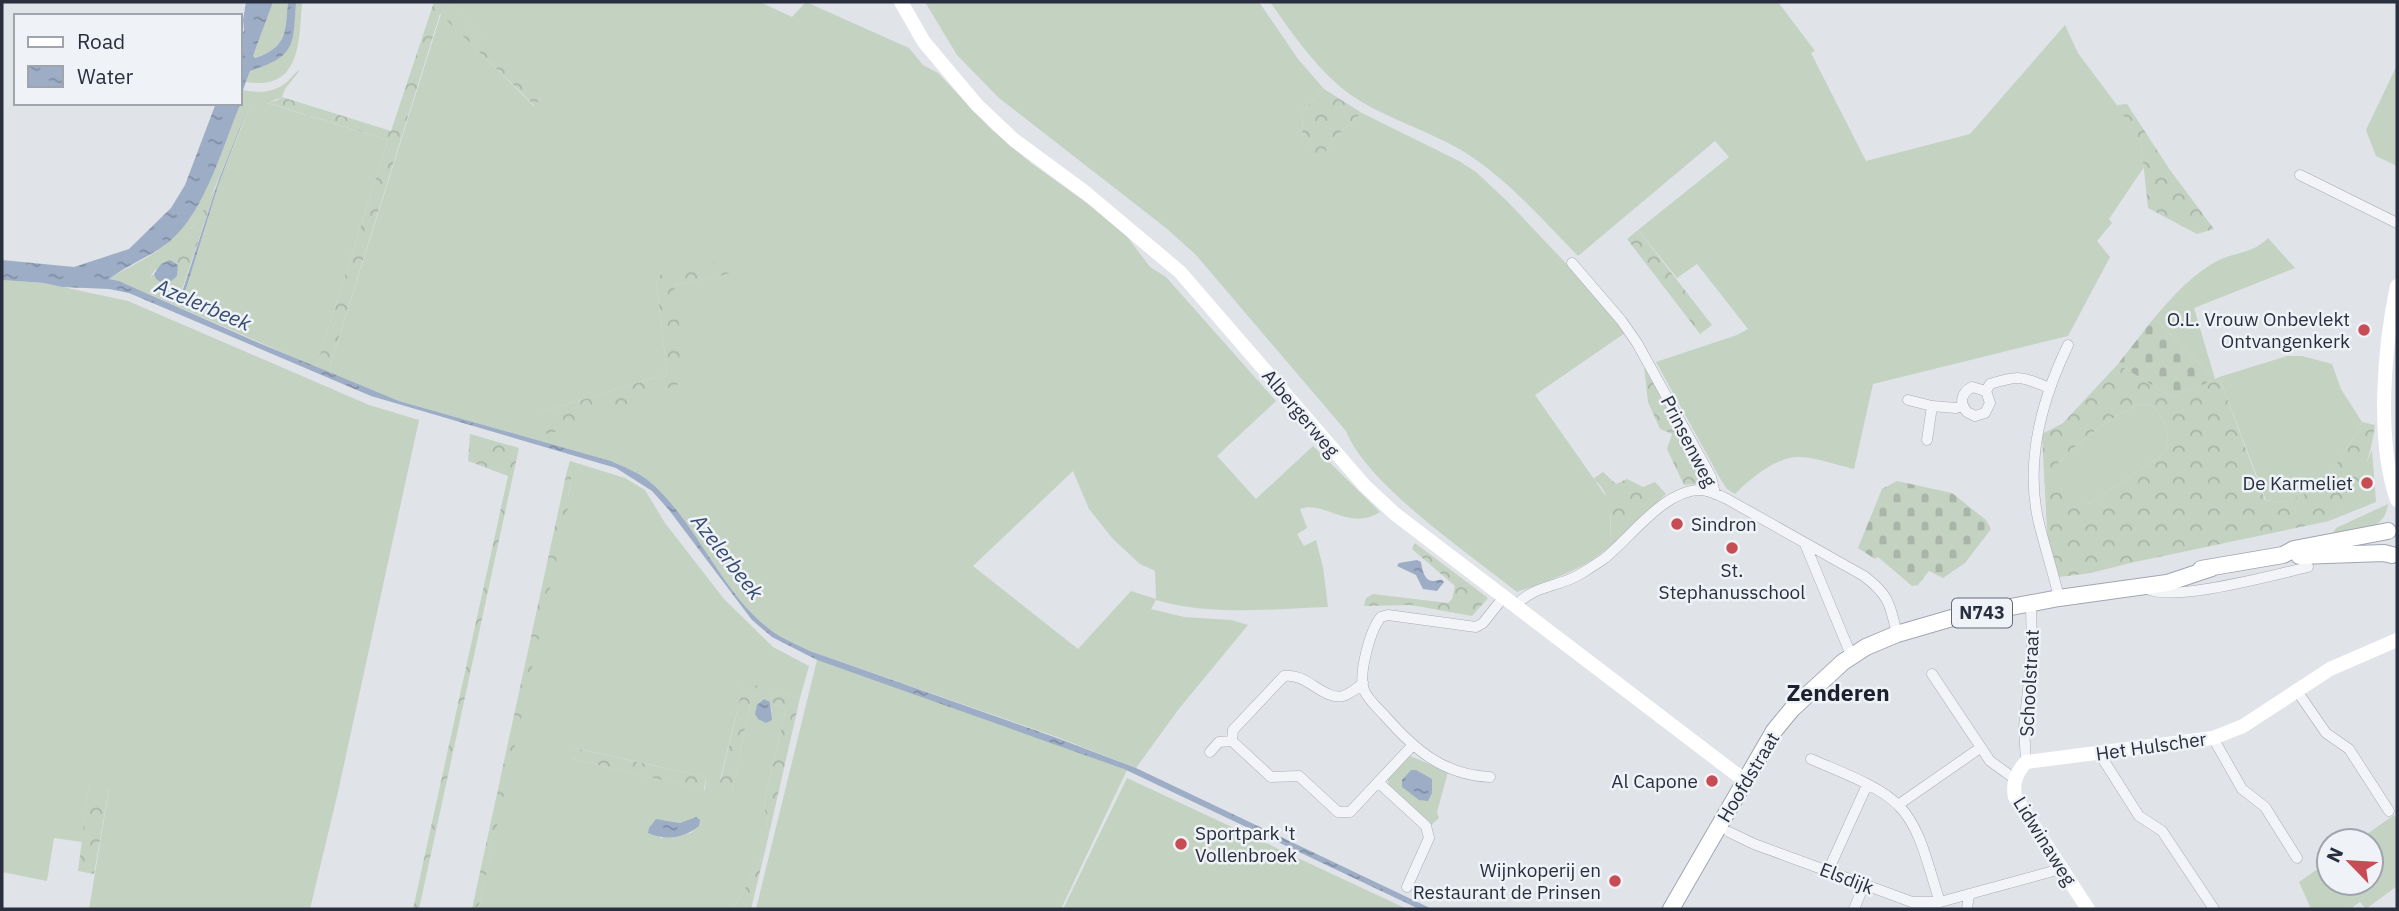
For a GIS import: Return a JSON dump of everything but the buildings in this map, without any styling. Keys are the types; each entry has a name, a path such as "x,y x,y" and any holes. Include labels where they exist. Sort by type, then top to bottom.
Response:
{"main road":[{"name":"Albergerweg","path":"901,2 923,42 978,105 1014,140 1086,193 1180,272 1364,485 1395,514 1746,779"},
{"path":"2397,286 2390,338 2384,436 2397,500"},
{"path":"2388,531 2397,517"},
{"name":"Hoofdstraat","path":"2283,555 2294,549 2388,531"},
{"name":"N743","path":"2388,531 2387,543 2395,558"},
{"name":"Hoofdstraat","path":"2086,593 2133,577 2212,568 2283,555 2384,553 2395,558"},
{"name":"Hoofdstraat","path":"1671,909 1774,732 1820,681 1852,656 1898,634 1952,618 2086,593 2167,583 2212,568"},
{"name":"Het Hulscher","path":"2026,762 2213,738 2243,726 2329,669 2395,646"},
{"path":"2015,779 2026,762"},
{"name":"Lidwinaweg","path":"2015,779 2015,797 2088,909"}],"street":[{"path":"2300,175 2397,223"},
{"name":"Prinsenweg","path":"1363,683 1374,626 1381,617 1388,615 1475,626 1509,602 1578,576 1596,564 1671,499 1699,490 1715,494 1711,477 1637,343 1621,320 1572,264"},
{"path":"2059,598 2038,520 2034,473 2038,429 2049,388 2068,345"},
{"path":"1986,391 1990,384 2015,376 2049,388"},
{"path":"1977,387 1986,391 1990,403 1985,412 1971,415 1962,406 1962,398 1969,388 1977,387"},
{"path":"1908,400 1932,406 1962,406"},
{"path":"1927,440 1932,406"},
{"path":"1715,494 1843,563 1879,588 1887,598 1898,634"},
{"path":"1805,544 1852,656"},
{"path":"2240,563 2243,581"},
{"name":"Hoofdstraat","path":"2142,586 2151,592 2179,593 2308,567"},
{"name":"Schoolstraat","path":"2026,762 2024,727 2032,654 2031,603"},
{"name":"Lidwinaweg","path":"1932,674 1980,748 1997,767 2015,779"},
{"path":"1232,741 1233,730 1284,676 1293,675 1335,697 1346,695 1363,683 1366,694 1412,746 1426,757 1441,764 1490,777"},
{"path":"2297,691 2326,733 2349,749 2389,811"},
{"path":"2213,738 2242,789 2265,807 2297,858"},
{"path":"1210,752 1219,742 1232,741 1271,777 1299,776 1338,812 1350,812 1412,746"},
{"path":"1898,805 1980,748"},
{"path":"2099,754 2138,816 2162,831 2214,909"},
{"path":"1811,760 1867,785 1898,805 1915,833 1940,902"},
{"path":"1377,782 1426,826 1429,838 1407,887"},
{"path":"1828,871 1867,785"},
{"name":"Elsdijk","path":"1729,832 1912,902 1940,902 2061,869"},
{"path":"1854,909 1864,885"},
{"path":"1967,909 1969,894"}],"green space":[{"path":"273,2 288,2 283,38 273,49 254,58 253,56"},
{"path":"296,2 302,2 300,33 294,60 278,79 264,83 246,82 250,71 275,60 288,47 294,28"},
{"path":"434,2 449,2 541,97 535,106 440,14 328,372 316,367 388,140 265,102 276,101 282,97 391,131"},
{"path":"449,2 760,2 792,17 806,2 909,48 923,65 938,73 992,130 1031,163 1119,226 1150,267 1166,277 1276,401 1217,456 1256,499 1313,446 1380,512 1358,519 1319,508 1300,509 1307,528 1297,534 1304,546 1316,540 1323,567 1328,607 1219,610 1156,600 1151,609 1184,617 1231,620 1248,625 1178,710 1136,768 1057,737 810,651 781,637 754,616 738,598 666,497 649,481 631,470 611,461 399,401 328,372 441,14 534,106 541,98","holes":["728,274 674,285 679,384 541,412 667,374 656,279","1073,471 1089,509 1113,539 1140,564 1155,571 1156,599 1131,591 1078,649 973,566"]},
{"path":"925,2 1259,2 1298,59 1324,89 1303,111 1302,143 1318,162 1335,137 1362,113 1476,172 1575,273 1625,333 1535,395 1610,502 1610,546 1578,568 1517,592 1448,539 1375,474 1346,431 1196,255 1166,228 999,98 957,55"},
{"path":"1270,2 1778,2 1815,51 1811,53 1866,161 1970,134 2065,25 2078,53 2128,120 2141,143 2144,167 2109,219 2112,223 2097,241 2110,257 2068,336 1873,384 1854,469 1812,458 1790,458 1764,470 1735,494 1727,489 1721,480 1656,362 1748,329 1697,264 1677,278 1638,230 1729,157 1715,141 1578,256 1526,202 1499,177 1469,155 1367,105 1337,84 1310,55"},
{"path":"2397,65 2397,166 2376,156 2366,130"},
{"path":"300,70 282,97 267,103 388,140 316,367 119,281 107,279 157,251 185,224 214,172 242,105 243,90 268,91 285,83","holes":["251,103 219,183 181,305 178,304 183,287 163,292 154,286 159,281 154,274 150,277 152,264 177,247 205,210"]},
{"path":"1324,89 1362,113 1335,137 1318,163 1302,143 1303,111"},
{"path":"2127,104 2170,170 2214,229 2197,234 2148,208 2141,143 2117,105"},
{"path":"218,182 183,287 163,292 154,285 159,281 162,283 156,269 149,278 152,264 184,238"},
{"path":"1638,230 1712,325 1700,334 1627,239"},
{"path":"2268,238 2295,268 2194,308 2215,379 2154,318 2200,272 2219,260 2263,243"},
{"path":"716,262 729,274 674,285 681,339 679,384 547,435 541,412 667,374 656,279 665,271"},
{"path":"2,280 44,283 128,301 369,405 419,420 310,909 89,909 109,789 89,785 82,842 54,838 47,881 2,872"},
{"path":"2154,318 2215,379 2173,398 2118,364"},
{"path":"2287,356 2302,356 2332,364 2341,389 2362,422 2336,465 2313,490 2299,498 2266,500 2219,377"},
{"path":"2118,364 2173,398 2219,377 2265,500 2282,501 2298,497 2325,478 2362,422 2375,425 2361,477 2347,501 2329,521 2091,573 2059,577 2048,549 2042,434 2063,423","holes":["2140,404 2151,405 2166,427 2165,453 2089,504 2073,494 2058,463 2118,415"]},
{"path":"1644,366 1707,483 1684,485 1667,449 1672,434 1660,429 1648,402"},
{"path":"2140,404 2151,405 2164,421 2167,433 2165,453 2089,504 2075,497 2067,488 2058,463 2096,430"},
{"path":"470,434 519,448 419,909 413,909 508,476 468,461"},
{"path":"2372,450 2376,502 2329,521 2349,497"},
{"path":"570,461 625,478 645,490 665,523 724,599 773,647 809,666 800,698 744,683 720,780 717,779 732,793 752,694 764,699 757,705 772,713 770,702 786,709 764,803 769,834 764,855 733,909 473,909 479,906 568,498 572,474 567,471","holes":["575,748 706,777 705,790 572,759","696,817 697,827 691,833 660,838 664,820 680,823"]},
{"path":"567,471 572,474 568,497 570,499 479,906 472,909"},
{"path":"1603,472 1616,484 1627,479 1643,487 1655,482 1666,494 1610,546 1608,501 1600,485 1593,479"},
{"path":"1897,481 1952,493 1986,520 1991,529 1965,563 1943,578 1929,571 1918,585 1912,586 1878,557 1875,559 1858,548 1882,489"},
{"path":"2388,504 2386,513 2375,525 2359,531 2332,535 2336,528"},
{"path":"1415,543 1488,598 1472,616 1411,605 1364,606 1366,598 1373,594 1448,603 1452,599 1455,586 1412,549"},
{"path":"817,660 1128,768 1061,909 756,909"},
{"path":"744,682 800,698 769,834 764,803 786,709 752,694 732,794 716,790 716,779 721,779"},
{"path":"574,748 706,777 704,790 572,759"},
{"path":"1410,756 1448,772 1437,812 1439,818 1430,826 1389,786 1387,778"},
{"name":"Sportpark 't Vollenbroek","path":"1127,778 1407,909 1063,909"},
{"path":"89,784 109,788 94,874 78,871"},
{"path":"2394,815 2397,821 2397,886 2385,895 2385,827 2377,827"},
{"path":"764,855 751,909 733,909"},
{"path":"2315,871 2315,897 2382,897 2366,909 2360,902 2350,909 2311,909 2299,882"}],"water":[{"path":"246,2 273,2 253,56 255,58 274,49 279,43 285,30 288,2 296,2 294,29 289,47 276,60 250,71 242,101 244,30"},
{"path":"250,103 219,183 181,305 178,305 219,179"},
{"path":"215,105 240,105 204,194 182,228 162,247 109,279 399,401 611,461 631,470 649,481 666,497 738,598 754,616 781,637 810,651 1136,768 1432,909 1419,909 1124,769 817,660 772,637 752,620 652,491 616,468 371,396 129,293 2,280 2,260 74,267 129,249 171,208 185,185"},
{"path":"170,260 178,265 177,276 168,284 159,281 154,274 161,264"},
{"path":"1417,560 1421,562 1427,579 1444,582 1437,591 1423,589 1416,575 1397,566 1399,563"},
{"path":"764,699 770,702 772,720 766,723 755,714 757,705"},
{"path":"1411,770 1432,779 1432,793 1428,801 1419,800 1402,787 1402,780"},
{"path":"696,817 700,820 699,826 681,836 661,837 648,833 656,819 680,823"}],"place":[{"name":"O.L. Vrouw Onbevlekt Ontvangenkerk","path":"2364,330"},
{"name":"De Karmeliet","path":"2367,483"},
{"name":"Sindron","path":"1677,524"},
{"name":"St. Stephanusschool","path":"1732,548"},
{"name":"Al Capone","path":"1712,781"},
{"name":"Sportpark 't Vollenbroek","path":"1181,844"},
{"name":"Wijnkoperij en Restaurant de Prinsen","path":"1615,881"}],"district":[{"name":"Zenderen","path":"1838,693"}],"water label":[{"name":"Azelerbeek","path":"203,305"},
{"name":"Azelerbeek","path":"727,557"}]}
